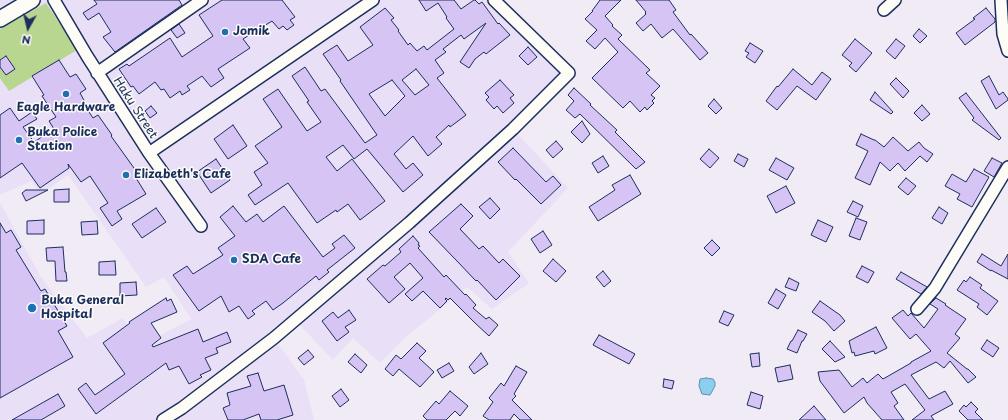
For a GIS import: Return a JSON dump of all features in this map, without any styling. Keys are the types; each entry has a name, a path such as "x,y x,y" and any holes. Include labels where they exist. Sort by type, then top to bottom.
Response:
{"main road":[{"path":"0,20 32,0"}],"street":[{"name":"Haku Street","path":"54,0 97,73 148,153 200,226"},
{"path":"97,73 202,0"},
{"path":"148,153 372,0"},
{"path":"162,420 182,408 274,338 408,223 513,129 569,73 494,0"},
{"path":"884,10 895,0"},
{"path":"1000,0 1003,34 1008,51"},
{"path":"917,309 935,288 1008,167"}],"shaded area":[{"path":"0,0 494,0 569,73 513,129 568,188 508,252 529,283 492,309 467,287 407,336 380,363 353,338 333,360 295,320 274,338 304,380 314,420 0,420 0,203 41,277 87,338 123,318 133,334 146,343 191,319 164,277 146,287 68,175 41,194 31,181 0,195"}],"green space":[{"path":"46,3 77,50 9,91 0,78 0,29"}],"water":[{"path":"700,379 713,379 715,382 715,386 710,395 702,394 699,386"}],"building":[{"path":"94,0 179,0 182,5 115,52 103,37 111,32 99,13 88,20 83,13 97,4"},
{"path":"222,0 282,0 295,17 290,20 294,25 287,30 283,26 279,29 272,21 243,39 250,48 218,69 224,78 211,87 202,76 187,86 190,90 182,95 180,91 170,98 164,89 161,90 155,82 139,94 133,86 131,87 119,69 127,64 129,66 170,38 182,57 213,36 199,15"},
{"path":"419,0 454,0 461,9 474,0 479,4 482,2 498,24 499,23 510,35 486,54 484,52 475,59 469,68 460,62 486,23 464,39 461,35 443,49 446,52 435,60 444,73 437,78 466,115 450,127 449,125 436,137 442,144 428,156 413,136 394,154 406,169 413,163 423,175 403,192 367,149 354,159 343,145 326,157 337,171 352,159 385,201 360,220 348,204 317,223 288,183 255,205 248,195 262,185 254,172 268,163 255,146 282,127 263,99 278,89 307,131 321,122 292,76 305,67 321,91 325,89 365,143 377,135 323,54 337,45 348,61 373,45 360,27 385,8 394,18 391,20 408,45 410,43 417,51 424,46 427,50 454,29 438,3 426,11","holes":["416,69 429,85 415,95 402,80","392,80 405,96 385,116 369,94"]},
{"path":"600,0 621,0 605,16 613,25 612,26 622,35 618,39 650,70 646,73 660,86 651,95 655,98 652,101 654,103 647,110 645,107 640,112 630,101 623,108 592,78 618,52 605,38 595,49 586,41 597,30 585,19 593,11"},
{"path":"636,0 669,0 676,10 673,12 690,35 691,34 708,53 700,60 673,29 662,38 651,24 643,31 636,23 646,14 646,12"},
{"path":"986,8 995,19 995,22 965,45 956,33 975,19 973,18"},
{"path":"179,24 185,33 177,38 171,30"},
{"path":"919,29 927,36 920,43 913,36"},
{"path":"855,39 872,53 856,72 849,66 852,63 842,55"},
{"path":"896,39 905,46 895,59 886,51"},
{"path":"750,43 763,51 755,63 746,57 749,53 745,51"},
{"path":"528,47 537,57 528,65 519,56"},
{"path":"6,56 15,69 6,75 0,67 0,60"},
{"path":"59,60 70,77 76,74 86,89 80,93 85,102 83,103 93,118 98,115 112,135 111,136 139,175 136,178 146,194 117,211 122,219 112,226 100,208 108,203 90,176 81,182 68,164 69,168 40,188 22,163 0,178 0,115 10,108 19,121 32,112 37,119 23,127 34,142 54,129 49,121 56,117 42,96 44,95 32,76"},
{"path":"793,69 812,85 822,72 831,79 816,100 797,86 777,110 766,101 777,86 778,87"},
{"path":"989,76 999,95 1003,92 1008,99 996,109 981,81"},
{"path":"896,78 909,91 903,98 890,84"},
{"path":"500,80 514,95 510,98 514,103 503,113 497,106 494,109 486,100 489,97 485,93"},
{"path":"574,88 617,130 615,132 645,162 636,169 580,114 575,118 566,110 574,101 568,95"},
{"path":"875,92 893,112 891,114 870,100"},
{"path":"966,93 1001,138 999,140 972,120 974,118 959,98"},
{"path":"714,99 722,108 716,114 708,106"},
{"path":"922,105 930,114 922,121 914,113"},
{"path":"151,106 157,113 150,118 145,111"},
{"path":"582,121 590,134 582,143 571,132"},
{"path":"233,125 247,146 228,159 214,139"},
{"path":"861,134 875,140 884,147 893,137 908,151 919,142 924,148 933,154 927,162 920,156 905,171 898,163 890,171 880,162 870,185 855,178 868,151 856,145"},
{"path":"556,141 563,149 553,158 546,150"},
{"path":"513,148 546,182 553,176 561,185 541,204 498,162"},
{"path":"709,149 719,158 710,168 700,159"},
{"path":"738,154 748,159 744,167 734,161"},
{"path":"603,156 609,166 598,173 592,163"},
{"path":"776,158 794,168 787,180 769,170"},
{"path":"992,158 1002,163 994,177 984,171"},
{"path":"216,159 230,180 211,193 197,172"},
{"path":"974,169 989,177 972,207 957,199 960,194 945,186 952,174 966,182"},
{"path":"630,175 641,194 598,221 589,207 615,190 612,185"},
{"path":"906,178 916,186 908,195 898,187"},
{"path":"786,186 795,203 776,213 767,196"},
{"path":"69,189 69,202 54,202 54,190"},
{"path":"26,190 48,190 26,201 22,193"},
{"path":"490,198 500,209 490,219 479,207"},
{"path":"853,201 863,206 858,217 847,212"},
{"path":"461,204 473,216 460,229 479,249 483,246 499,263 503,259 520,276 496,300 429,232"},
{"path":"233,206 246,222 257,214 263,222 284,206 323,257 335,248 332,244 344,235 355,248 327,270 329,272 319,280 316,276 273,310 266,301 252,311 255,314 248,319 239,306 229,312 221,296 199,311 173,275 187,266 193,274 223,255 218,248 235,236 220,217"},
{"path":"939,207 948,213 942,224 932,218"},
{"path":"156,208 166,222 142,238 132,224"},
{"path":"856,218 867,222 860,240 849,236"},
{"path":"44,220 44,234 27,234 27,221"},
{"path":"818,220 833,227 826,242 811,235"},
{"path":"97,221 98,234 82,235 81,222"},
{"path":"0,223 6,233 11,230 21,247 16,250 41,291 45,289 67,326 58,331 73,357 0,398"},
{"path":"543,231 552,245 540,253 531,239"},
{"path":"413,236 419,243 418,245 420,246 418,248 444,277 446,275 476,305 473,308 486,319 489,317 498,325 489,336 450,298 448,300 446,298 445,299 447,301 440,308 423,291 412,301 405,294 423,278 410,263 394,277 405,289 389,303 367,279 401,252 399,249"},
{"path":"712,240 720,248 712,256 704,248"},
{"path":"63,247 67,281 56,281 55,261 47,261 46,248"},
{"path":"982,254 1001,266 1008,254 1008,279 977,262"},
{"path":"553,259 566,271 556,282 543,271"},
{"path":"115,261 116,275 99,275 99,262"},
{"path":"862,266 874,272 868,283 856,277"},
{"path":"603,271 611,281 604,287 596,277"},
{"path":"901,272 927,287 921,294 896,279"},
{"path":"970,277 982,285 980,288 998,301 987,315 977,307 979,304 957,290 964,280 966,282"},
{"path":"789,278 799,283 796,291 785,287"},
{"path":"136,282 137,295 120,296 120,283"},
{"path":"776,289 786,295 778,309 768,303"},
{"path":"166,298 167,301 171,299 177,312 151,323 161,338 152,345 153,347 198,329 203,342 227,332 231,342 216,348 218,353 205,358 211,370 200,375 202,377 189,384 179,366 169,370 166,363 96,414 78,389 86,383 95,395 125,374 103,343 130,323 129,322"},
{"path":"936,298 966,319 955,334 960,338 947,353 976,377 968,383 950,361 944,368 936,362 911,375 929,399 945,391 953,404 931,416 934,420 912,420 925,410 905,384 891,392 898,403 894,406 904,420 882,420 867,403 864,397 844,413 820,381 818,372 839,370 852,387 863,378 867,383 878,374 883,379 931,351 916,334 910,339 892,318 903,310 908,316 911,313 924,328 938,309 930,304"},
{"path":"820,301 840,315 845,321 834,331 825,321 812,312"},
{"path":"349,310 356,320 345,327 349,332 337,341 322,321 333,312 338,318"},
{"path":"724,311 734,315 728,326 719,322"},
{"path":"876,327 887,348 875,354 874,351 855,356 854,352 852,353 849,341"},
{"path":"798,330 807,334 797,353 787,349"},
{"path":"599,335 635,354 629,364 593,345"},
{"path":"987,340 999,348 993,357 981,349"},
{"path":"830,341 845,357 835,362 822,349"},
{"path":"417,343 426,351 419,358 434,372 420,387 399,369 393,376 385,369 396,355 401,359"},
{"path":"308,350 314,357 304,365 298,358"},
{"path":"481,353 488,364 474,374 469,367"},
{"path":"759,353 760,366 752,367 750,354"},
{"path":"355,354 367,365 361,373 348,362"},
{"path":"449,363 454,371 442,378 437,370"},
{"path":"790,365 793,379 778,382 775,368"},
{"path":"516,366 527,372 514,394 516,396 512,400 532,420 520,420 514,414 510,420 489,420 483,416 493,402 489,398 501,383 504,386"},
{"path":"258,373 264,391 284,385 293,415 277,420 261,420 259,414 243,420 228,420 223,408 230,405 227,393 251,386 247,376"},
{"path":"664,379 674,381 672,389 663,387"},
{"path":"341,389 349,400 340,407 332,396"},
{"path":"450,391 468,406 460,416 455,411 446,420 427,420 423,416 436,401 439,404"},
{"path":"751,392 763,396 760,409 747,405"},
{"path":"58,394 65,406 41,420 12,420"},
{"path":"971,402 978,409 975,412 983,420 968,420 959,411 964,405 966,407"},
{"path":"814,406 826,420 799,420"}],"place":[{"name":"Jomik","path":"225,32"},
{"name":"Eagle Hardware","path":"66,94"},
{"name":"Buka Police Station","path":"19,140"},
{"name":"Elizabeth's Cafe","path":"126,175"},
{"name":"SDA Cafe","path":"234,260"},
{"name":"Buka General Hospital","path":"32,308"}]}
